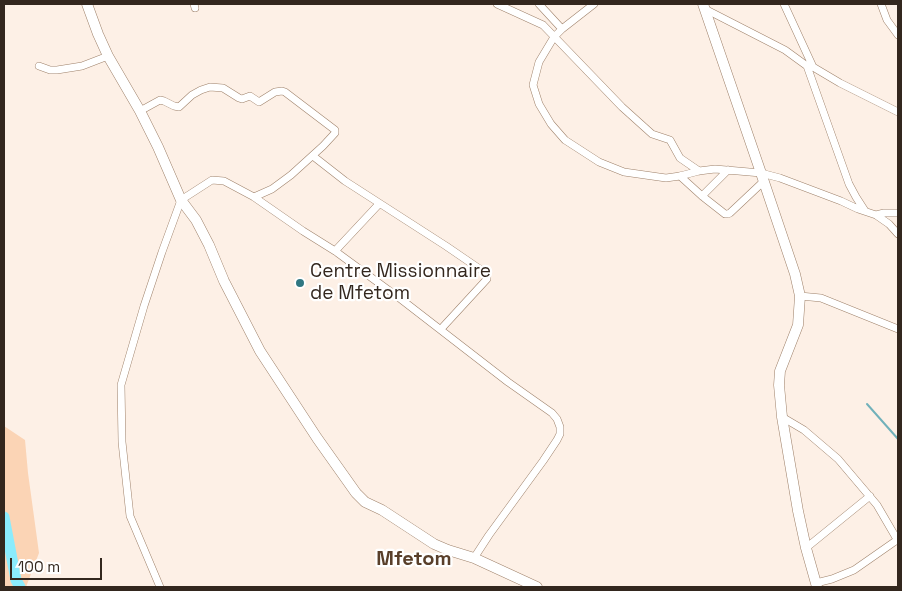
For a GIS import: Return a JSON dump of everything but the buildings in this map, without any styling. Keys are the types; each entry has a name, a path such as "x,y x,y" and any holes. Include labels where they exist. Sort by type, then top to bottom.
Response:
{"street":[{"path":"87,4 108,56 140,111 182,200 196,220 224,281 260,351 317,438 356,493 365,502 382,510 434,544 474,558 537,587"},
{"path":"497,4 543,25 622,107 652,134 670,140 680,158 699,170"},
{"path":"539,4 562,29"},
{"path":"594,4 554,37 538,62 533,85 538,104 551,124 565,140 599,162 624,172 666,178 699,170 715,169 780,178 876,215 898,234"},
{"path":"784,4 810,66 849,184 866,211"},
{"path":"879,4 887,20 898,35"},
{"path":"704,6 785,50 840,83 898,112"},
{"path":"704,6 763,177 800,296 798,325 779,377 782,417 806,548 817,585 854,570 898,540 870,496 838,459 804,430 782,417"},
{"path":"39,66 50,70 57,70 82,66 108,56"},
{"path":"140,111 160,100 179,107 192,95 210,87 223,88 239,98 250,96 259,102 275,92 282,91 335,130 335,133 313,156 291,175 272,189 254,197"},
{"path":"313,156 329,170 379,204 487,274 487,279 442,330"},
{"path":"684,175 688,163"},
{"path":"702,196 728,170"},
{"path":"684,175 702,196 724,214 730,213 763,177"},
{"path":"160,587 130,516 122,442 121,384 144,306 182,200 212,180 224,181 254,197 335,251 552,413 557,419 560,434 557,440 474,558"},
{"path":"335,251 379,204"},
{"path":"876,215 898,213"},
{"path":"800,296 822,298 898,328"},
{"path":"806,548 870,496"}],"shaded area":[{"path":"4,426 25,440 39,553 26,587 4,587"}],"waterway":[{"path":"867,404 898,439"},
{"path":"4,517 16,580 20,587"}],"place":[{"name":"Centre Missionnaire de Mfetom","path":"300,283"}],"district":[{"name":"Mfetom","path":"414,560"}]}
